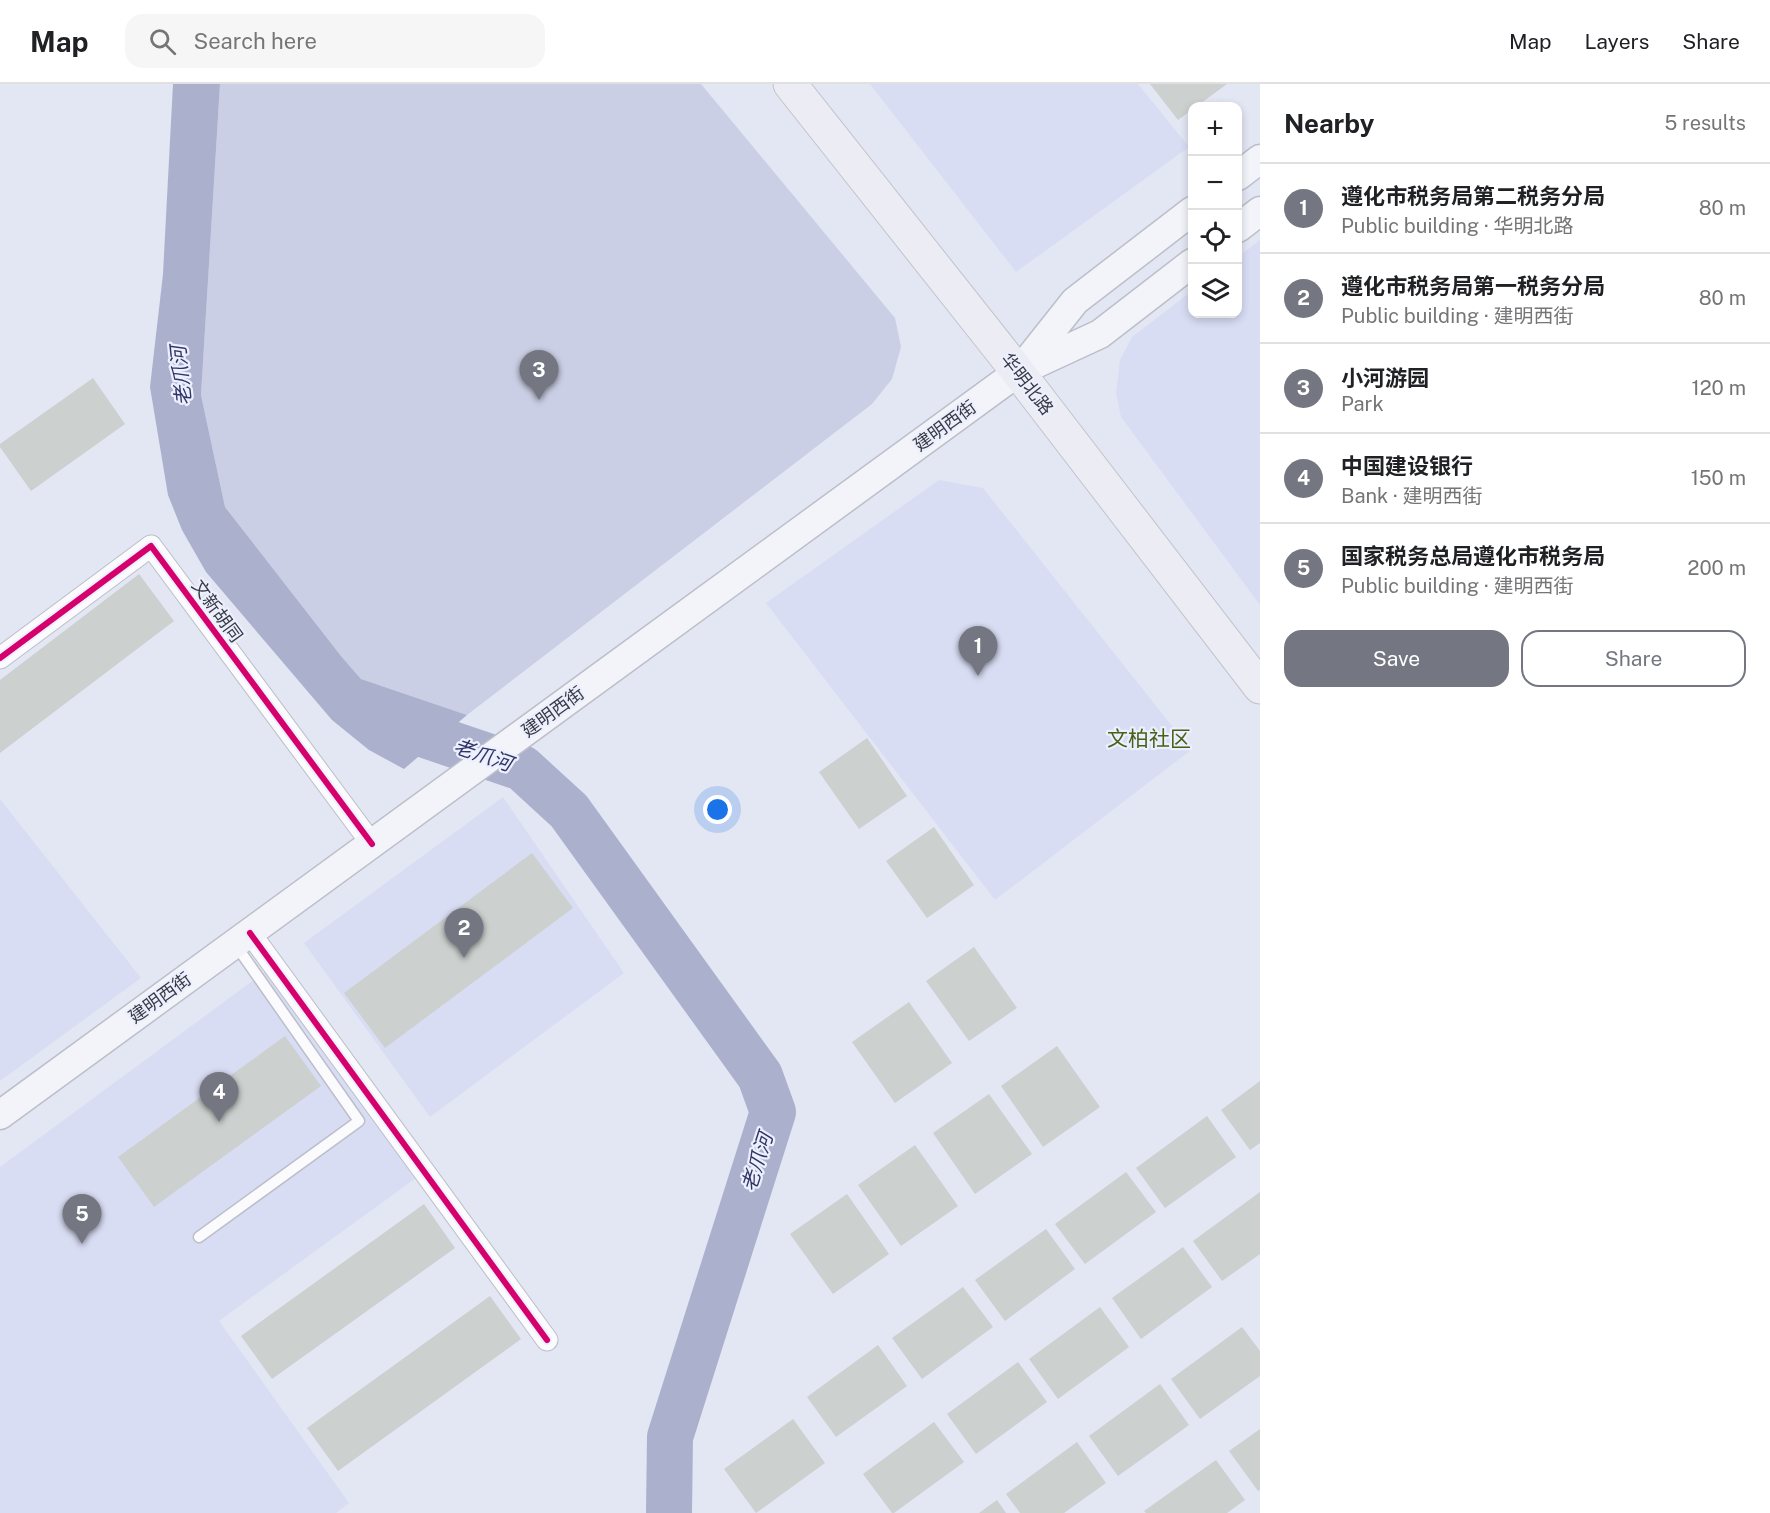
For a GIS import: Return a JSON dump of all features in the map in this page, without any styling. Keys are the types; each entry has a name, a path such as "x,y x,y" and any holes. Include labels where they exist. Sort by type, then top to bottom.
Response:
{"main road":[{"name":"华明北路","path":"790,84 1018,372 1260,687"},
{"path":"1242,173 1260,159"},
{"path":"1242,225 1260,211"},
{"name":"建明西街","path":"1018,372 1075,301 1188,214"},
{"name":"建明西街","path":"0,1115 1018,372 1100,334 1191,264"}],"street":[{"name":"文新胡同","path":"0,658 151,546 372,844"},
{"path":"242,939 547,1340"}],"lane":[{"path":"199,1237 359,1121 242,939"}],"shaded area":[{"path":"220,84 701,84 895,318 901,347 892,379 872,404 467,715 361,679 225,507 201,395"},
{"path":"870,84 1138,84 1188,146 1016,272"},
{"path":"1260,240 1260,605 1121,417 1116,393 1120,360 1132,337 1188,294 1188,318 1242,318 1242,254"},
{"path":"939,480 983,488 1191,750 995,900 766,603"},
{"path":"503,797 624,973 430,1117 304,943"},
{"path":"0,799 141,978 0,1081"},
{"path":"270,968 420,1175 219,1321 349,1503 336,1513 0,1513 0,1167"}],"water":[{"path":"173,84 220,84 201,395 225,507 361,679 467,715 404,769 369,750 332,720 206,572 182,530 168,495 150,387 163,274"}],"building":[{"path":"1150,84 1227,84 1202,102 1188,102 1188,113 1178,120"},
{"path":"93,378 125,424 31,491 0,444"},
{"path":"139,574 174,621 0,753 0,680"},
{"path":"867,738 907,796 859,829 819,772"},
{"path":"934,827 974,885 927,918 886,861"},
{"path":"532,853 573,908 385,1048 344,993"},
{"path":"974,947 1017,1008 969,1041 926,981"},
{"path":"909,1002 952,1063 895,1103 852,1042"},
{"path":"285,1036 321,1086 154,1207 118,1157"},
{"path":"1057,1046 1100,1107 1043,1147 1001,1086"},
{"path":"1260,1081 1260,1143 1250,1150 1221,1110"},
{"path":"989,1094 1032,1154 975,1194 933,1133"},
{"path":"1207,1116 1236,1157 1165,1208 1136,1168"},
{"path":"915,1145 958,1206 901,1246 858,1185"},
{"path":"1126,1172 1156,1212 1085,1264 1055,1224"},
{"path":"1260,1192 1260,1254 1222,1281 1193,1241"},
{"path":"847,1194 889,1254 833,1294 790,1234"},
{"path":"424,1204 455,1248 272,1379 241,1336"},
{"path":"1046,1229 1075,1269 1005,1321 975,1280"},
{"path":"1183,1247 1212,1287 1141,1339 1112,1298"},
{"path":"963,1287 993,1327 922,1379 892,1338"},
{"path":"490,1296 521,1339 338,1471 307,1428"},
{"path":"1100,1307 1129,1347 1058,1399 1029,1359"},
{"path":"1242,1327 1260,1351 1260,1376 1200,1419 1171,1379"},
{"path":"878,1345 907,1386 836,1437 807,1397"},
{"path":"1018,1362 1047,1402 976,1454 947,1414"},
{"path":"1160,1384 1189,1425 1118,1476 1089,1436"},
{"path":"793,1419 825,1463 756,1513 724,1469"},
{"path":"934,1422 964,1462 892,1513 863,1474"},
{"path":"1260,1429 1260,1490 1258,1491 1229,1451"},
{"path":"1077,1442 1106,1483 1064,1513 1020,1513 1006,1494"},
{"path":"1216,1460 1245,1500 1227,1513 1146,1513 1144,1511"},
{"path":"997,1500 1006,1513 979,1513"}],"waterway":[{"name":"老爪河","path":"378,719 522,768 569,811 760,1076 773,1112 670,1437 669,1513"}],"cycle path":[{"path":"0,658 151,546 372,844"},
{"path":"250,933 547,1340"}],"place":[{"name":"小河游园","path":"539,400"},
{"name":"遵化市税务局第二税务分局","path":"978,676"},
{"name":"遵化市税务局第一税务分局","path":"464,958"},
{"name":"中国建设银行","path":"219,1122"},
{"name":"国家税务总局遵化市税务局","path":"82,1244"}],"district":[{"name":"文柏社区","path":"1149,739"}]}
